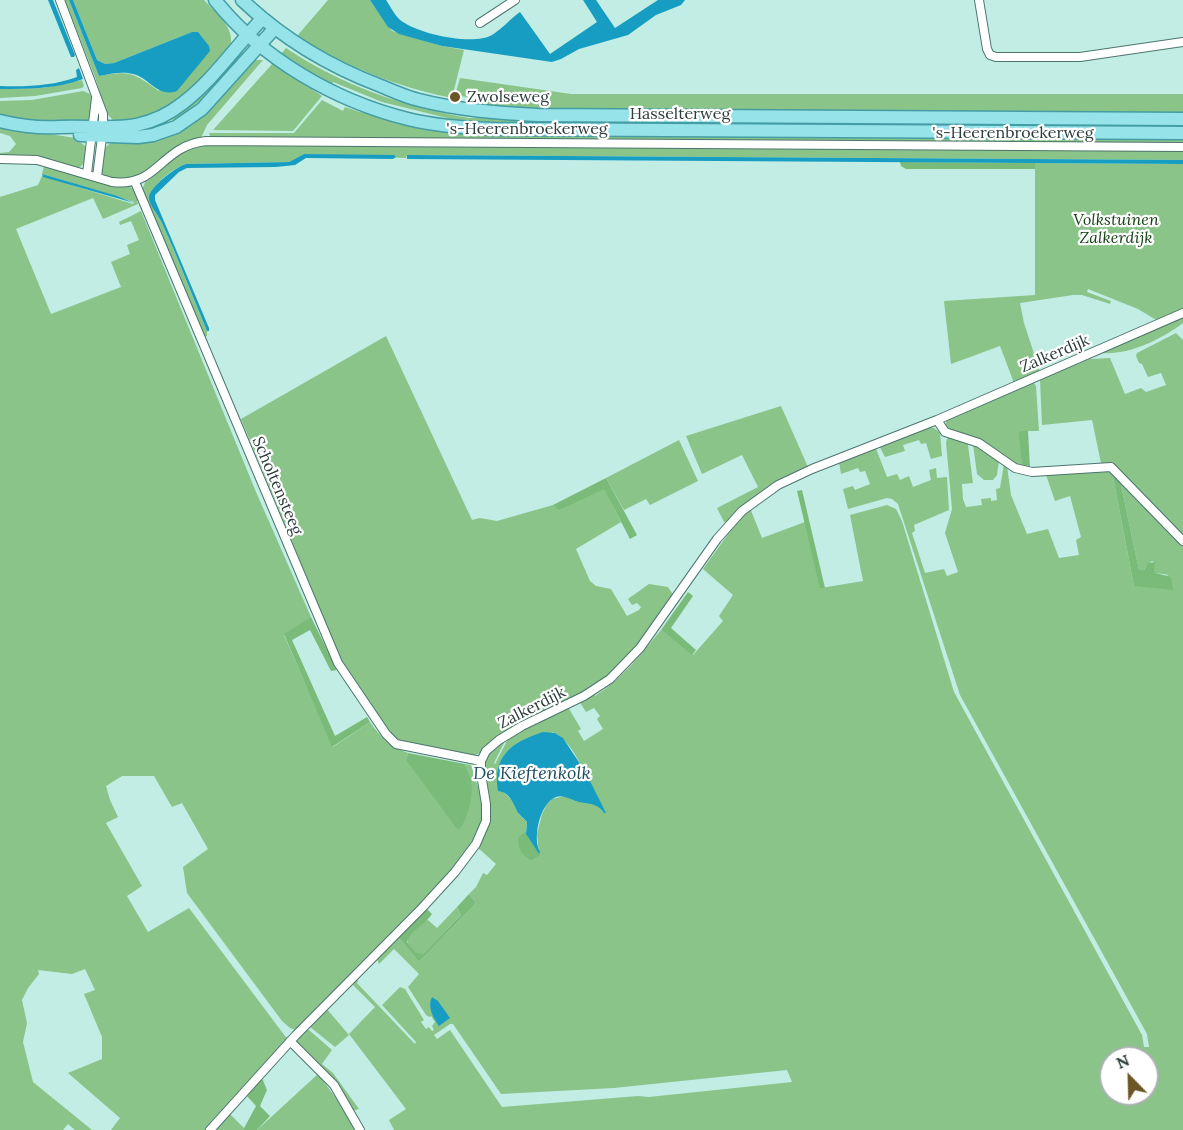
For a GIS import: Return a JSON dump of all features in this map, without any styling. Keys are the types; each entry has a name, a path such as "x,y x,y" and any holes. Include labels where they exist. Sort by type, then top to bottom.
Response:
{"main road":[{"name":"Hasselterweg","path":"215,0 261,45 312,81 349,99 407,119 464,128 1183,133"},
{"name":"Hasselterweg","path":"242,0 274,29 328,64 352,75 417,100 489,112 549,116 1183,119"},
{"path":"98,133 144,124 179,107 205,83 262,19"},
{"path":"0,121 47,128 58,133 98,133 131,138 153,135 184,122 202,109 274,29"}],"street":[{"path":"60,0 101,106 97,177"},
{"path":"480,23 515,0"},
{"path":"979,0 987,49 990,55 996,57 1080,57 1183,42"},
{"path":"87,174 98,133"},
{"name":"'s-Heerenbroekerweg","path":"135,182 156,169 179,150 190,144 206,141 1183,147"},
{"path":"0,159 33,159 118,182 135,182"},
{"name":"Scholtensteeg","path":"135,182 338,663 386,734 396,744 481,761"},
{"name":"Zalkerdijk","path":"481,761 486,751 499,740 596,690 619,670 652,631 724,530 754,501 778,485 812,469 937,420 1183,313"},
{"path":"937,420 945,432 984,445 1007,464 1020,470 1032,472 1106,466 1118,472 1183,541"},
{"path":"210,1130 290,1041 422,908 455,872 476,844 484,828 486,816 481,761"},
{"path":"290,1041 334,1084 360,1130"}],"green space":[{"path":"65,0 69,0 99,76 118,73 131,74 159,91 198,32 192,32 114,63 105,64 97,60 73,0 204,0 226,25 231,43 209,74 159,115 116,123 107,114"},
{"path":"328,0 370,0 392,31 464,50 452,98 411,88 372,74 334,57 297,36"},
{"path":"238,48 243,53 202,99 181,116 144,132 116,130 168,116"},
{"path":"286,48 329,73 374,93 421,108 469,118 1183,123 1183,129 487,125 428,117 391,109 354,97 335,89 280,55","holes":["333,82 382,102 451,119 436,118 393,108 332,84"]},
{"path":"263,60 207,125 201,138 147,172 127,179 108,178 103,175 101,171 103,150 109,144 183,129 210,109 251,63"},
{"path":"273,63 322,96 293,131 213,130"},
{"path":"460,78 571,94 1183,94 1183,115 532,110 477,103 478,99 455,95"},
{"path":"82,80 84,86 82,88 35,96 0,98 0,89 43,88"},
{"path":"83,91 90,94 92,101 92,112 87,122 37,122 0,115 0,101 32,100"},
{"path":"322,100 343,111 345,107 413,124 1183,137 1183,144 211,138 209,133 294,133"},
{"path":"0,126 75,138 85,146 86,161 76,168 0,157 0,153 9,152 16,144 10,136 0,133"},
{"path":"207,144 1183,150 1183,160 407,155 406,158 304,154 289,162 186,164 161,180 153,189 150,198 207,331 207,336 204,337 142,190 146,180 178,154"},
{"path":"900,162 1035,163 1035,169 906,169 901,166"},
{"name":"Volkstuinen Zalkerdijk","path":"1035,163 1183,164 1183,311 1158,321 1138,309 1088,289 1087,292 1111,301 1110,304 1082,295 1020,303 1040,372 1014,383 1000,346 951,364 944,301 1035,295"},
{"path":"46,165 129,186 139,200 138,204 103,219 93,198 16,229 51,314 121,287 111,262 130,254 127,245 139,240 131,221 120,225 119,222 141,211 256,492 311,617 284,635 333,747 370,722 386,741 408,753 406,760 472,788 465,764 471,765 483,802 483,826 474,844 441,884 296,1030 282,1021 187,893 183,867 208,849 182,803 172,807 154,776 122,776 106,786 118,817 106,823 142,886 127,896 148,932 189,908 288,1040 207,1130 111,1130 120,1118 68,1073 102,1059 102,1037 84,994 95,990 85,969 72,974 38,970 39,974 22,1000 27,1023 23,1042 33,1082 92,1130 75,1130 68,1124 63,1130 0,1130 0,197 38,185 42,176 133,204 134,202 42,174"},
{"path":"1183,315 1183,323 1155,340 1123,352 1101,353"},
{"path":"1176,333 1183,340 1183,536 1110,464 1101,463 1092,420 1042,425 1040,380 1090,359 1110,358 1125,394 1141,388 1146,392 1166,385 1161,373 1148,377 1142,364 1139,363 1137,353"},
{"path":"386,336 472,520 480,518 497,521 553,505 558,511 604,488 621,522 576,549 590,581 596,586 611,589 627,616 641,607 637,603 632,605 628,599 649,584 668,587 674,596 644,637 612,674 592,689 473,756 400,742 390,735 329,639 313,601 316,599 241,419"},
{"path":"1031,382 1036,386 1039,431 1021,431 1022,467 1015,465 988,444 949,431 945,426 947,419"},
{"path":"781,406 808,467 764,490 727,522 724,522 717,508 758,487 742,455 702,474 686,436"},
{"path":"925,427 934,428 940,433 942,456 931,459 926,443 921,444 919,440 903,445 905,451 885,457 879,445"},
{"path":"1028,431 1030,468 1022,467 1019,433"},
{"path":"951,436 966,441 968,445 973,483 962,484 966,507 982,505 981,499 997,500 996,489 1000,488 1004,464 1007,466 1011,495 1027,534 1048,529 1059,558 1079,555 1076,540 1081,537 1070,496 1055,501 1046,475 1112,472 1134,586 1169,575 1156,573 1152,561 1144,570 1139,570 1120,480 1183,545 1183,1130 394,1130 389,1120 406,1109 349,1034 375,1007 352,984 357,979 357,983 415,1044 416,1042 382,1005 400,987 405,989 424,1020 421,1022 426,1029 429,1027 432,1031 434,1030 432,1026 435,1022 431,1016 426,1015 408,987 419,974 394,949 379,964 377,959 398,937 419,962 476,903 469,894 476,887 483,873 487,875 496,864 477,847 486,829 484,762 489,752 506,739 495,764 509,737 568,707 581,729 578,731 584,741 603,729 597,719 600,716 594,708 586,712 579,701 593,693 595,696 614,682 631,666 661,630 693,655 723,621 719,616 733,595 703,569 750,508 762,538 805,522 821,588 863,581 850,515 887,505 896,509 902,521 954,692 1142,1035 1144,1046 1099,1046 1099,1106 1159,1106 1159,1046 1149,1046 1147,1034 960,695 898,504 887,498 848,509 843,489 853,486 855,490 870,484 865,471 860,472 858,468 841,474 839,462 875,446 887,477 897,474 900,480 909,476 913,487 931,480 929,470 936,468 937,478 947,477 949,510 914,525 915,531 912,533 925,573 944,569 947,576 958,572 945,533 952,509 946,442","holes":["552,732 561,737 575,755 605,811 604,813 593,804 564,796 552,799 542,814 537,834 539,855 531,861 522,852 520,843 520,835 526,831 527,822 519,814 515,803 501,790","453,1024 501,1094 614,1088 787,1070 792,1082 649,1097 502,1107 450,1030 437,1039 434,1035"]},
{"path":"679,440 698,481 650,505 646,499 624,510 606,478"},
{"path":"973,444 999,461 997,475 993,480 984,480 977,474"},
{"path":"1112,472 1120,480 1139,570 1144,570 1148,563 1155,562 1156,573 1171,577 1173,590 1134,586"},
{"path":"606,478 637,535 630,539 604,489 558,511 553,505"},
{"path":"802,490 825,588 820,588 797,491"},
{"path":"688,592 693,596 671,628 696,650 692,655 661,630"},
{"path":"311,617 337,670 331,671 310,630 292,640 335,736 367,717 370,722 332,747 284,634"},
{"path":"408,753 465,764 472,793 466,817 458,830 406,760"},
{"path":"526,831 540,855 531,861 522,853 519,846 520,835"},
{"path":"469,894 476,903 419,962 398,937 426,908 432,914 407,942 415,952 423,954 461,915 457,907"},
{"path":"457,907 461,915 423,954 412,949 408,944 408,938 422,922 428,920 437,928"},
{"path":"326,1008 349,1035 335,1047 310,1027 310,1023"},
{"path":"305,1029 332,1050 322,1064 333,1073 359,1109 353,1111 343,1093 296,1042"},
{"path":"318,1074 341,1105 355,1130 257,1130"},
{"path":"262,1078 267,1090 260,1106 270,1116 257,1130 243,1130 256,1106 247,1096"},
{"path":"230,1114 244,1128 243,1130 215,1130"}],"water":[{"path":"48,0 53,0 74,57 71,57"},
{"path":"69,0 73,0 97,60 105,64 114,63 192,32 198,32 209,46 210,51 177,91 164,92 139,76 129,73 99,76"},
{"path":"370,0 386,0 403,22 421,31 460,39 483,38 492,35 520,12 550,54 597,22 583,0 596,0 615,28 658,0 685,0 681,5 656,15 628,35 579,49 552,62 442,46 399,34 388,27"},
{"path":"79,68 83,79 63,85 0,89 0,86 39,85 68,80 77,77 76,70"},
{"path":"304,154 394,155 396,157 393,159 306,158 295,165 276,167 187,168 179,172 155,195 155,200 209,328 207,331 161,220 151,204 149,198 153,188 176,169 186,164 289,162"},
{"path":"407,155 1183,160 1183,164 407,159"},
{"path":"42,174 117,196 134,203 43,177"},
{"name":"De Kieftenkolk","path":"543,732 555,733 563,738 586,773 606,813 593,804 556,797 546,806 539,822 537,838 539,854 526,834 527,822 508,795 498,791 497,779 498,768 507,752 522,741"},
{"path":"432,997 438,1001 450,1018 439,1026 430,1008"}],"place":[{"name":"Zwolseweg","path":"455,97"}]}
